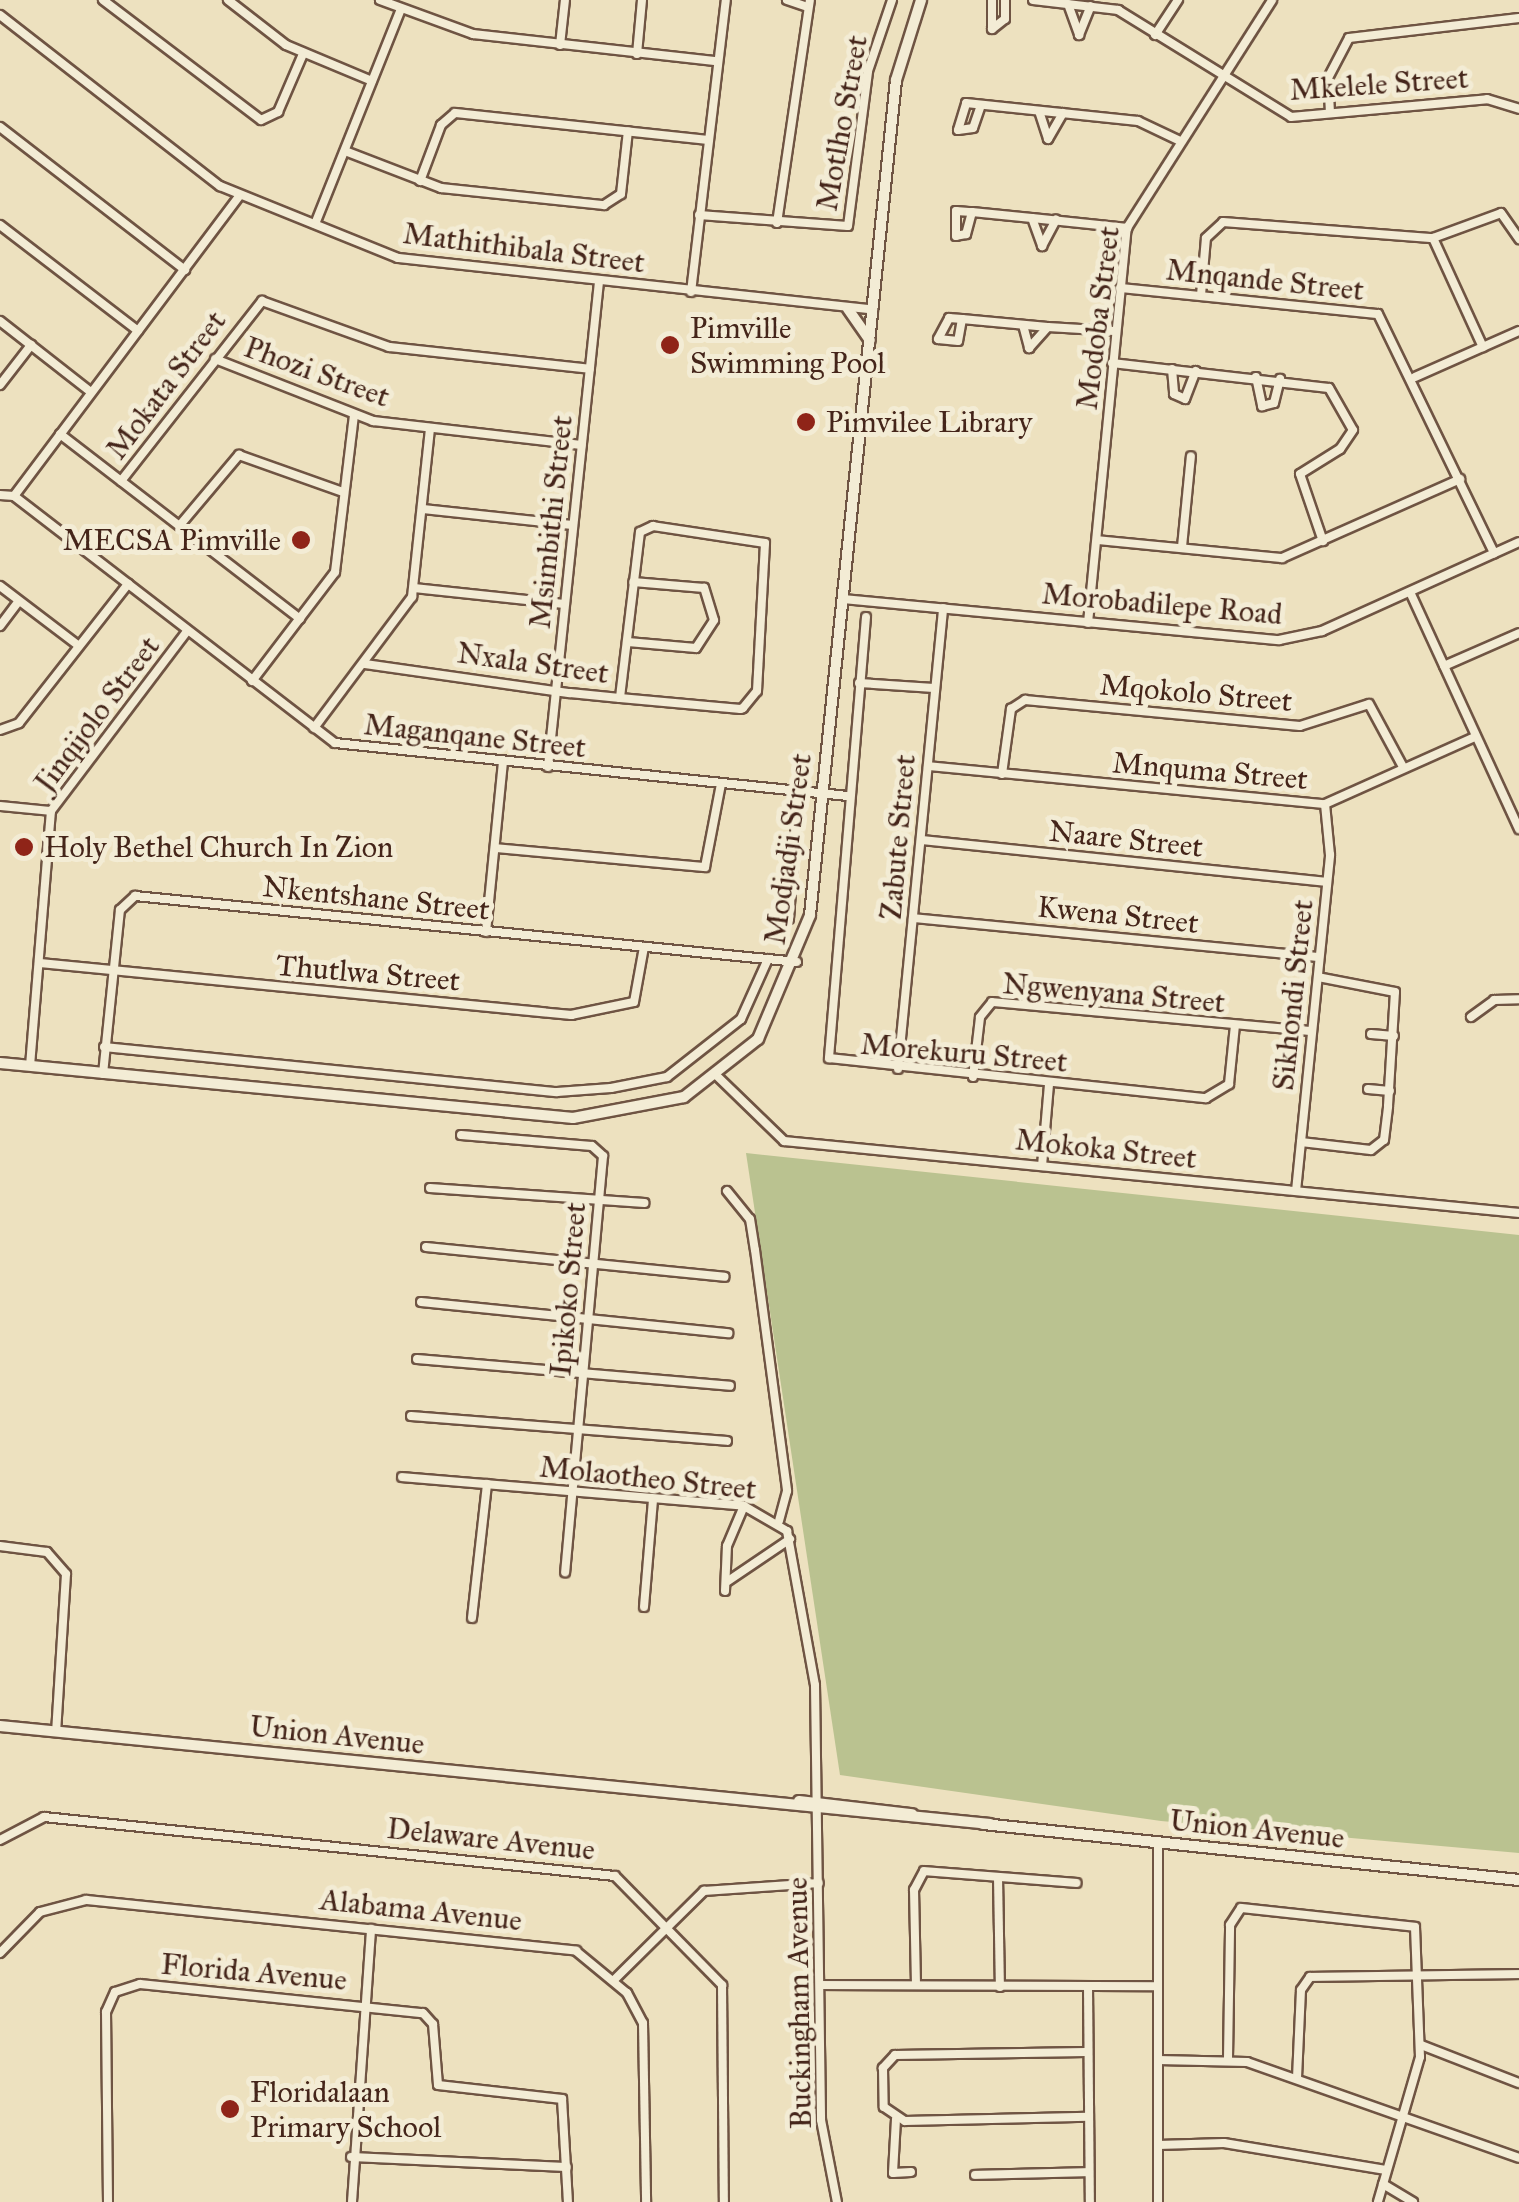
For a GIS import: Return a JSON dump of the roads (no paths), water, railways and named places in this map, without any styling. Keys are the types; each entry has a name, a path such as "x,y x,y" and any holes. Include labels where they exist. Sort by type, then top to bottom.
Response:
{"street":[{"path":"104,0 261,120 278,112 302,54"},
{"path":"228,0 302,54 372,81"},
{"path":"380,0 472,34 714,61"},
{"path":"560,45 565,0"},
{"path":"636,54 642,0"},
{"path":"691,292 714,61 726,0"},
{"path":"777,224 808,4 787,0"},
{"name":"Motlho Street","path":"699,215 841,230 854,219 868,71 892,0"},
{"name":"Modjadji Street","path":"0,1063 573,1118 663,1104 716,1076 765,1031 797,962 824,793 896,80 922,0"},
{"path":"992,0 992,29 1005,19 1005,0"},
{"name":"Mkelele Street","path":"1033,0 1091,6 1156,35 1278,114 1487,99 1519,108"},
{"path":"1156,35 1178,0"},
{"name":"Modoba Street","path":"1088,622 1127,228 1272,0"},
{"path":"1068,4 1080,35 1091,6"},
{"path":"314,224 402,9"},
{"name":"Mathithibala Street","path":"0,15 240,195 418,263 873,310"},
{"path":"1330,113 1328,78 1350,38 1519,18"},
{"path":"981,105 1138,121 1180,141"},
{"path":"1040,110 1048,138 1063,113"},
{"path":"420,181 454,113 707,140"},
{"path":"0,127 185,270"},
{"path":"345,151 420,181 610,204 622,190 628,131"},
{"path":"0,496 14,496 240,195"},
{"path":"972,212 1127,228"},
{"path":"1201,295 1206,238 1223,222 1433,238 1501,213 1519,240"},
{"path":"1032,218 1042,246 1056,220"},
{"path":"0,224 138,331"},
{"path":"1433,238 1482,347"},
{"name":"Msimbithi Street","path":"548,767 599,282"},
{"name":"Mnqande Street","path":"1120,288 1378,314 1415,377 1494,553"},
{"name":"Mokata Street","path":"121,481 216,359 268,300 389,347 590,369"},
{"path":"848,309 870,341"},
{"path":"962,319 1114,332"},
{"path":"0,321 90,392"},
{"path":"1022,325 1033,348 1048,327"},
{"path":"1415,377 1519,331"},
{"path":"0,385 31,345"},
{"name":"Phozi Street","path":"216,359 354,416 582,445"},
{"path":"1112,363 1280,379 1329,388 1350,420 1349,442 1300,474 1322,541"},
{"path":"1172,368 1174,394 1185,400 1196,371"},
{"path":"1256,377 1262,406 1274,403 1280,379"},
{"path":"252,681 335,572 354,416"},
{"path":"314,728 366,664 414,588 430,428"},
{"path":"60,434 300,618"},
{"path":"180,525 239,455 343,492"},
{"path":"1182,546 1192,456"},
{"path":"1097,540 1282,558 1460,479"},
{"name":"Maganqane Street","path":"14,496 314,728 360,749 848,796"},
{"path":"423,509 572,525"},
{"name":"Nxala Street","path":"366,664 620,698 752,703 766,543 648,526 636,539 632,582"},
{"name":"Morobadilepe Road","path":"843,598 1279,640 1410,592 1519,542"},
{"path":"620,698 632,582 704,588 715,609 702,646 628,642"},
{"path":"0,730 19,723 128,584"},
{"path":"0,586 78,646"},
{"path":"414,588 564,604"},
{"path":"1410,592 1519,829"},
{"path":"0,626 19,601"},
{"name":"Zabute Street","path":"898,1069 943,608"},
{"name":"Morekuru Street","path":"866,616 824,1050 838,1064 1214,1098 1230,1084 1235,1025"},
{"name":"Jinqijolo Street","path":"30,1066 51,811 187,631"},
{"path":"1444,666 1518,636"},
{"path":"860,683 934,688"},
{"name":"Mqokolo Street","path":"1002,774 1011,709 1024,700 1300,726 1369,704 1404,767"},
{"name":"Mnquma Street","path":"928,766 1325,804 1476,737"},
{"path":"486,932 503,763"},
{"path":"495,848 705,867 721,784"},
{"path":"789,919 798,791"},
{"name":"Sikhondi Street","path":"1296,1190 1326,882 1325,804"},
{"path":"0,806 51,811"},
{"name":"Naare Street","path":"922,840 1326,882"},
{"name":"Nkentshane Street","path":"103,1074 120,910 138,896 797,962"},
{"name":"Kwena Street","path":"913,918 1319,957"},
{"name":"Thutlwa Street","path":"40,963 571,1015 636,1000 644,947"},
{"path":"104,1047 597,1090 680,1069 742,1020 768,959"},
{"path":"1301,1142 1379,1146 1390,1091 1394,990 1318,977"},
{"path":"1471,1018 1494,1000 1519,999"},
{"name":"Ngwenyana Street","path":"973,1076 980,1018 992,1002 1312,1031"},
{"path":"1371,1034 1394,1036"},
{"name":"Mokoka Street","path":"716,1076 784,1141 1519,1212"},
{"path":"1042,1166 1049,1084"},
{"path":"1368,1089 1390,1091"},
{"name":"Ipikoko Street","path":"461,1135 596,1148 598,1203 565,1572"},
{"path":"430,1188 598,1203 644,1203"},
{"path":"727,1191 750,1219 755,1250 787,1491 779,1521"},
{"path":"426,1247 724,1277"},
{"path":"421,1302 728,1333"},
{"path":"417,1359 730,1386"},
{"path":"411,1416 727,1441"},
{"name":"Molaotheo Street","path":"402,1477 744,1506 779,1521 790,1539 812,1648 818,1806"},
{"path":"472,1618 488,1484"},
{"path":"644,1607 653,1499"},
{"path":"725,1592 726,1546 744,1506"},
{"path":"728,1581 790,1539"},
{"path":"0,1546 47,1552 66,1574 56,1731"},
{"name":"Union Avenue","path":"0,1726 1519,1880"},
{"name":"Buckingham Avenue","path":"818,1806 821,2120 837,2202"},
{"name":"Delaware Avenue","path":"0,1840 44,1817 594,1871 622,1880 722,1984 724,2202"},
{"path":"1158,1843 1158,2202"},
{"path":"916,1985 919,1876 937,1868 1077,1884"},
{"path":"998,1877 1000,1987"},
{"path":"614,1980 667,1923 723,1884 819,1882"},
{"name":"Alabama Avenue","path":"0,1952 40,1912 78,1900 564,1947 614,1980 645,2033 646,2202"},
{"path":"1228,2058 1230,1925 1244,1906 1406,1920 1418,1932 1421,2045 1378,2202"},
{"path":"352,2202 352,2158 372,1929"},
{"path":"1297,2078 1305,1980 1519,1974"},
{"name":"Florida Avenue","path":"108,2202 106,2012 116,1992 140,1984 364,2005 428,2016 432,2077 443,2088 559,2096 567,2167"},
{"path":"820,1985 1158,1986"},
{"path":"1088,1987 1090,2202"},
{"path":"1421,2045 1519,2083"},
{"path":"911,2172 893,2172 896,2120 884,2107 884,2068 895,2056 1086,2052"},
{"path":"1158,2060 1228,2058 1297,2078 1519,2158"},
{"path":"896,2120 1088,2117"},
{"path":"1158,2145 1224,2144 1386,2170"},
{"path":"352,2158 567,2167 568,2202"},
{"path":"975,2175 1089,2172"},
{"path":"1383,2184 1413,2202"}],"place":[{"name":"Pimville Swimming Pool","path":"670,345"},
{"name":"Pimvilee Library","path":"806,422"},
{"name":"MECSA Pimville","path":"301,540"},
{"name":"Holy Bethel Church In Zion","path":"24,847"},
{"name":"Floridalaan Primary School","path":"230,2109"}]}
